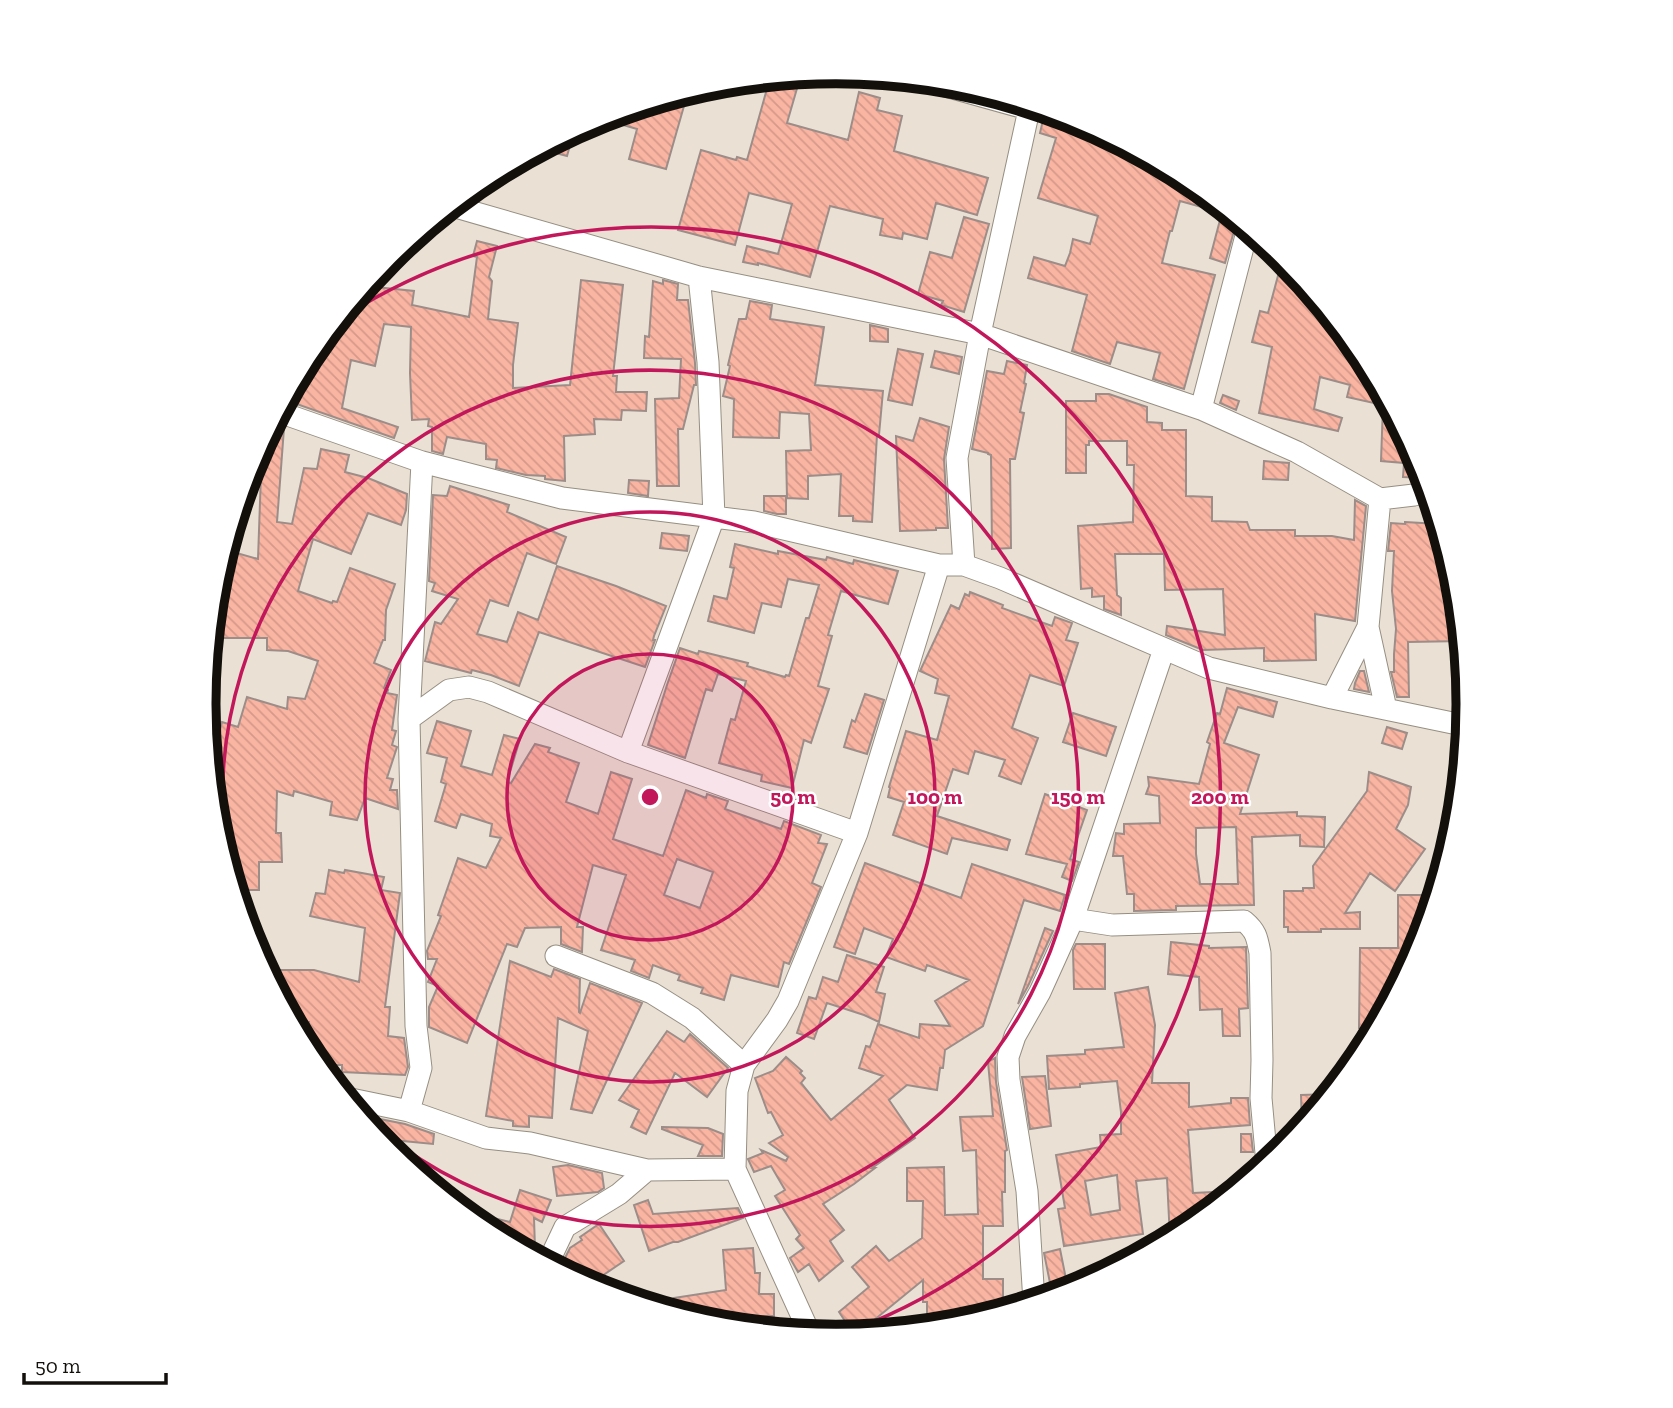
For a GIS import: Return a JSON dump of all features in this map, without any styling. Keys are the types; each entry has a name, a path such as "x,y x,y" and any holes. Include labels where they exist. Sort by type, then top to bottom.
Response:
{"street":[{"path":"964,565 957,458 980,334 1027,114"},
{"path":"464,208 699,278 980,334 1201,409 1297,452 1380,499 1419,493"},
{"path":"1201,409 1245,238"},
{"path":"628,752 714,517 708,362 699,278"},
{"path":"288,415 422,462 562,498 754,522 939,565 964,565 1209,668 1332,698 1456,724"},
{"path":"410,1111 421,1068 416,1026 409,719 422,462"},
{"path":"1380,499 1368,627 1386,709"},
{"path":"805,1323 735,1169 737,1091 744,1065 788,1001 857,833 939,565"},
{"path":"1332,698 1368,627"},
{"path":"1033,1292 1027,1191 1009,1080 1008,1057 1015,1036 1040,992 1073,919 1164,649"},
{"path":"409,719 449,690 469,687 488,692 628,752 857,833"},
{"path":"1073,919 1112,925 1244,921 1253,929 1260,953 1261,1098 1266,1151"},
{"path":"556,956 652,993 692,1018 744,1065"},
{"path":"361,1101 410,1111 486,1138 530,1143 647,1170 735,1169"},
{"path":"552,1255 565,1227 619,1194 647,1170"}],"building":[{"path":"798,85 787,123 848,140 859,92 880,98 877,110 902,116 894,151 988,178 977,215 936,203 927,239 903,233 902,239 880,235 883,219 830,206 810,277 758,263 743,262 747,246 778,254 792,204 749,193 735,245 678,230 701,150 736,160 737,157 747,160 767,88"},
{"path":"676,105 684,106 666,169 629,159 637,129 619,124"},
{"path":"1043,120 1074,131 1147,167 1211,209 1180,201 1162,263 1215,275 1184,389 1153,379 1160,353 1117,342 1110,364 1072,351 1087,295 1028,278 1034,257 1065,266 1073,239 1090,244 1098,216 1038,198 1056,138 1040,133"},
{"path":"570,144 567,156 553,152"},
{"path":"964,217 989,224 964,312 941,305 943,301 918,294 930,252 952,258"},
{"path":"1220,220 1225,221 1235,229 1225,263 1210,258"},
{"path":"477,241 497,246 489,277 492,281 488,319 518,323 513,388 570,385 581,280 623,285 613,376 617,376 616,392 647,392 646,411 622,410 621,420 594,419 595,434 564,436 565,481 496,468 497,460 486,459 486,444 447,437 443,454 432,451 432,427 428,426 429,419 412,420 411,327 384,324 375,366 351,360 342,408 398,427 394,438 295,403 321,360 378,287 414,291 412,305 469,317 477,257 473,256"},
{"path":"1279,271 1328,327 1379,404 1347,397 1350,385 1320,377 1314,409 1342,418 1338,431 1259,413 1272,347 1252,342 1260,311 1268,313"},
{"path":"663,280 678,284 677,300 688,300 695,363 696,385 683,429 678,429 679,486 657,486 655,399 679,398 681,359 644,358 645,336 649,337 653,281 663,284"},
{"path":"750,301 772,305 770,319 824,327 815,385 883,391 877,435 872,522 853,521 853,516 839,516 841,474 808,476 808,499 787,498 786,451 811,450 809,414 780,412 779,438 733,437 734,399 723,396 739,319 746,319"},
{"path":"870,325 888,329 888,342 870,341"},
{"path":"898,349 923,354 912,405 888,400"},
{"path":"935,351 962,357 959,374 931,367"},
{"path":"1007,361 1027,365 1020,412 1024,413 1015,459 1010,459 1011,548 992,549 991,455 972,449 987,371 1004,374"},
{"path":"1096,394 1109,394 1147,407 1147,422 1162,423 1162,430 1186,430 1186,496 1212,497 1212,521 1247,522 1250,530 1295,530 1295,536 1332,536 1354,540 1355,500 1366,506 1355,621 1315,614 1316,660 1264,661 1264,648 1203,650 1166,635 1167,626 1225,635 1223,589 1165,590 1164,554 1115,554 1121,615 1104,609 1104,596 1092,597 1092,588 1081,589 1078,526 1133,522 1134,465 1127,465 1127,441 1089,441 1089,445 1086,445 1086,473 1066,473 1066,401 1096,401"},
{"path":"1223,395 1239,401 1236,410 1220,403"},
{"path":"1383,412 1413,477 1403,477 1404,463 1381,461"},
{"path":"920,418 949,427 944,459 948,528 900,531 896,436 913,441"},
{"path":"282,427 284,428 277,522 292,524 304,468 317,469 321,449 349,455 345,472 407,494 401,525 368,513 351,554 313,539 298,591 332,603 337,602 350,568 395,584 386,610 385,640 374,663 391,670 384,688 388,690 387,693 397,695 392,730 396,731 392,745 397,747 387,778 393,779 390,790 397,790 398,809 365,798 357,820 330,815 332,802 294,791 293,796 277,791 276,833 281,833 282,862 259,862 259,890 245,890 228,825 222,785 218,738 222,722 238,727 247,697 287,709 288,697 305,699 318,661 288,651 267,650 267,638 220,638 228,583 236,553 258,559 261,475"},
{"path":"1264,461 1289,463 1288,480 1263,479"},
{"path":"629,480 649,481 648,496 628,493"},
{"path":"450,486 509,505 507,512 566,537 556,564 527,553 508,606 490,600 477,634 507,642 518,612 538,620 557,566 666,606 645,667 539,632 519,686 491,675 472,670 471,673 425,661 435,622 441,624 458,599 432,591 435,583 429,581 433,495 447,496"},
{"path":"764,496 786,496 786,514 764,511"},
{"path":"1391,523 1429,523 1445,583 1453,641 1408,642 1409,697 1397,697 1391,672 1394,672 1396,629 1392,591 1394,551 1388,551"},
{"path":"662,533 689,536 687,551 660,548"},
{"path":"735,544 778,554 778,551 826,560 827,557 853,564 854,560 898,571 888,604 841,591 828,635 832,636 818,686 829,689 811,743 804,740 792,788 761,781 762,775 719,763 731,719 735,720 746,681 718,674 712,691 706,689 685,758 648,745 680,648 748,663 747,666 789,676 819,585 788,579 781,607 762,603 754,633 708,621 714,596 727,599 734,568 730,567"},
{"path":"970,592 1003,605 1002,608 1052,626 1055,617 1072,623 1066,640 1078,643 1064,686 1030,675 1012,728 1038,738 1021,784 999,776 1005,760 975,751 968,774 953,769 937,816 1010,840 1007,850 952,838 947,854 893,835 904,802 888,797 906,731 937,740 949,696 935,693 938,679 920,671 951,605 959,609 965,594 969,596"},
{"path":"1360,671 1364,671 1369,692 1354,689"},
{"path":"1227,688 1277,702 1273,717 1238,707 1224,743 1259,755 1240,814 1297,812 1297,816 1325,817 1324,847 1300,846 1300,835 1252,837 1254,905 1176,906 1176,910 1134,911 1134,894 1127,894 1123,856 1113,856 1116,833 1124,834 1124,824 1160,823 1159,796 1146,794 1148,777 1199,784 1210,744 1207,742 1217,713 1220,714","holes":["1236,827 1238,884 1200,884 1196,828"]},
{"path":"865,694 884,700 867,754 844,747 852,720 855,722"},
{"path":"1073,713 1116,727 1106,756 1063,742"},
{"path":"437,721 471,731 461,766 492,775 504,735 520,739 507,782 511,783 535,744 550,748 548,752 579,763 566,802 598,814 611,772 632,779 613,839 663,856 686,790 706,798 707,794 728,801 725,809 781,829 784,821 821,835 818,843 827,844 812,883 821,887 789,964 784,962 778,987 731,975 724,1000 701,993 703,988 678,980 680,975 653,965 649,978 631,971 635,960 601,950 626,875 593,865 577,927 583,927 582,952 561,944 561,927 525,928 517,947 507,944 467,1043 429,1027 429,1007 438,986 428,982 437,959 428,959 427,951 441,916 438,915 458,858 486,868 501,838 490,836 492,824 461,814 456,828 435,821 446,784 441,782 447,758 427,753","holes":["677,859 713,872 700,908 664,895"]},
{"path":"1387,727 1407,733 1402,749 1382,743"},
{"path":"1369,772 1411,787 1408,805 1396,829 1425,849 1395,891 1370,873 1345,913 1360,912 1360,929 1288,932 1288,927 1284,927 1284,891 1314,888 1313,866 1367,791"},
{"path":"1045,794 1087,810 1070,859 1079,862 1072,881 1062,877 1067,864 1026,854"},
{"path":"865,863 961,898 972,864 1065,895 1060,911 1024,900 983,1026 945,1050 937,1090 907,1085 889,1100 915,1138 823,1204 844,1230 830,1241 843,1261 819,1281 809,1264 798,1272 790,1258 804,1248 796,1239 800,1235 775,1196 785,1190 771,1166 754,1172 748,1159 763,1153 761,1150 786,1161 788,1157 769,1143 783,1135 771,1112 768,1113 755,1078 773,1071 786,1057 802,1071 800,1073 805,1078 801,1083 831,1120 883,1076 859,1068 866,1046 870,1047 878,1024 919,1038 920,1024 950,1026 935,1001 969,980 927,965 925,971 886,957 893,939 864,928 855,954 834,947"},
{"path":"329,870 384,877 381,890 400,893 385,1007 390,1007 388,1036 404,1038 408,1067 405,1075 342,1072 342,1065 333,1065 321,1048 309,1029 309,1022 305,1022 280,978 277,970 314,970 359,982 365,928 310,916 316,893 325,894"},
{"path":"1398,895 1426,895 1393,978 1364,1028 1359,1028 1360,948 1398,948"},
{"path":"1045,928 1053,931 1018,1004"},
{"path":"1171,942 1209,948 1246,947 1248,1008 1239,1009 1240,1036 1223,1036 1222,1009 1200,1010 1199,977 1168,974"},
{"path":"1076,944 1105,944 1105,989 1074,989 1073,950"},
{"path":"847,955 884,967 876,992 885,994 879,1022 827,1003 814,1039 797,1033 809,997 816,999 823,977 838,982"},
{"path":"510,961 551,977 554,969 580,979 580,1013 590,983 642,1003 592,1113 571,1109 588,1031 558,1018 552,1118 529,1116 529,1127 513,1126 513,1121 486,1116"},
{"path":"1148,987 1155,1025 1152,1083 1189,1083 1189,1107 1231,1103 1231,1098 1248,1098 1250,1125 1188,1130 1193,1193 1219,1192 1181,1220 1169,1227 1167,1178 1136,1181 1143,1234 1064,1246 1058,1209 1065,1208 1056,1155 1101,1147 1100,1135 1121,1134 1121,1112 1117,1081 1049,1089 1047,1056 1085,1054 1085,1050 1124,1047 1115,993","holes":["1117,1175 1120,1210 1091,1215 1085,1181"]},
{"path":"667,1031 684,1042 690,1034 728,1068 707,1097 675,1073 646,1134 631,1127 639,1110 619,1100"},
{"path":"995,1058 996,1082 1007,1150 1005,1192 1002,1192 1003,1226 983,1226 983,1279 1003,1279 1003,1301 927,1317 927,1302 923,1302 923,1280 870,1323 841,1324 845,1321 839,1312 869,1287 852,1267 876,1246 889,1261 922,1238 923,1201 907,1201 907,1168 944,1167 945,1215 978,1214 976,1150 963,1151 960,1117 993,1116 988,1062"},
{"path":"1045,1076 1051,1126 1030,1129 1022,1077"},
{"path":"1318,1094 1302,1114 1301,1095"},
{"path":"375,1118 434,1134 433,1144 396,1140"},
{"path":"662,1127 708,1128 723,1134 722,1156 698,1156 703,1145"},
{"path":"1241,1134 1251,1134 1253,1152 1241,1152"},
{"path":"568,1165 602,1173 604,1188 598,1192 557,1196 553,1167"},
{"path":"520,1190 551,1200 542,1222 534,1218 535,1246 487,1216 510,1222"},
{"path":"648,1200 653,1214 738,1208 743,1218 649,1251 634,1205"},
{"path":"599,1224 624,1261 600,1277 564,1261 570,1248 582,1240 580,1237"},
{"path":"753,1248 755,1273 760,1273 759,1294 774,1294 774,1316 739,1316 670,1301 726,1290 723,1250"},
{"path":"1060,1249 1066,1279 1050,1283 1044,1253"}]}
